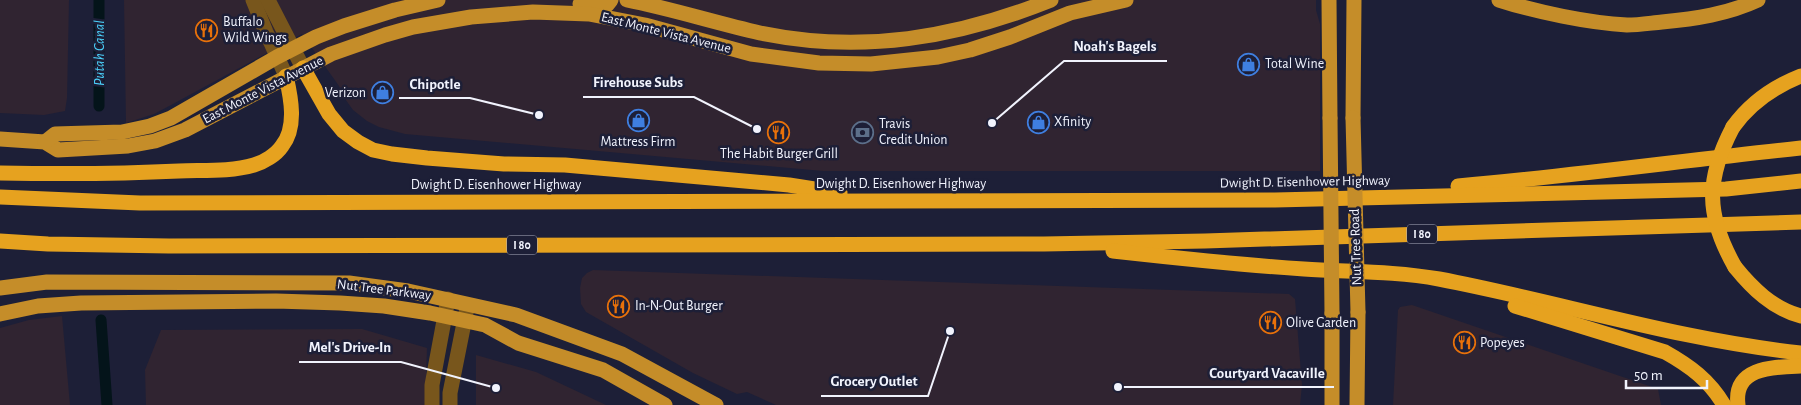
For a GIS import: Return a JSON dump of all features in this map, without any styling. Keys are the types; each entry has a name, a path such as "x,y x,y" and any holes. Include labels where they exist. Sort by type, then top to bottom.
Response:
{"highway":[{"path":"303,68 329,114 343,130 358,142 374,150 427,158 504,164 565,165 789,185 884,200"},
{"path":"0,173 123,173 236,169 256,165 270,158 282,146 289,132 291,99 286,76"},
{"path":"1801,76 1781,84 1756,101 1742,114 1733,128 1715,168 1713,185 1713,207 1716,225 1723,246 1735,267 1761,295 1778,306 1801,316"},
{"path":"1322,199 1535,179 1641,165 1801,148"},
{"name":"Dwight D. Eisenhower Highway","path":"0,197 140,203 1322,199 1726,189 1801,181"},
{"name":"I 80","path":"0,241 160,246 1044,244 1205,241 1801,222"},
{"path":"1044,244 1304,269 1385,272 1438,279 1711,340 1758,349 1801,353"},
{"path":"1438,279 1455,287 1665,352 1707,381 1724,405"},
{"path":"1738,405 1737,398 1741,385 1749,375 1760,369 1801,366"}],"main road":[{"name":"East Monte Vista Avenue","path":"45,142 56,134 122,132 150,126 170,118 294,48 344,26 395,10 438,0"},
{"path":"523,12 542,2 604,6 611,0"},
{"name":"East Monte Vista Avenue","path":"627,0 769,34 808,40 855,42 909,39 949,33 1016,14 1051,0"},
{"name":"East Monte Vista Avenue","path":"0,139 45,142 58,150 128,146 155,140 185,130 286,76 338,52 413,27 470,17 523,12 589,14 645,25 751,54 819,63 872,64 922,59 970,50 1010,37 1070,13 1126,0"},
{"name":"Nut Tree Road","path":"1329,0 1332,405"},
{"name":"Nut Tree Road","path":"1354,0 1353,118 1358,312 1357,405"},
{"path":"1499,0 1600,22 1629,25 1688,20 1720,14 1758,0"},
{"path":"619,20 627,11 636,10 718,32 734,27"},
{"name":"Nut Tree Parkway","path":"0,288 47,282 349,283 408,291 448,298 516,315 622,354 716,405"},
{"name":"Nut Tree Parkway","path":"0,314 38,306 119,302 340,302 384,306 485,325 518,343 603,370 665,405"}],"street":[{"path":"253,0 286,76"},
{"path":"268,0 303,68"},
{"path":"432,405 432,385 448,298"},
{"path":"450,405 450,393 468,303"}],"shaded area":[{"path":"0,0 69,0 67,98 65,111 44,115 0,113"},
{"path":"124,0 1316,0 1316,10 1320,24 1320,171 823,171 405,134 379,127 367,121 353,110 343,96 339,86 302,34 154,114 126,123"},
{"path":"593,270 1289,294 1295,299 1302,385 1300,405 776,405 747,392 737,394 693,373 586,312 581,304 580,288 582,278"},
{"path":"1412,305 1658,389 1661,405 1393,405 1398,310 1400,307"},
{"path":"62,316 70,405 0,405 0,328 29,320"},
{"path":"362,329 427,348 425,405 146,405 145,370 161,330"},
{"path":"476,355 536,372 606,405 476,405"}],"waterway":[{"name":"Putah Canal","path":"99,0 99,106"},
{"name":"Putah Canal","path":"101,320 107,405"}],"place":[{"name":"Buffalo Wild Wings","path":"207,30"},
{"name":"Total Wine","path":"1249,64"},
{"name":"Verizon","path":"382,93"},
{"name":"Chipotle","path":"539,115"},
{"name":"Mattress Firm","path":"638,120"},
{"name":"Xfinity","path":"1038,122"},
{"name":"Noah's Bagels","path":"992,123"},
{"name":"Firehouse Subs","path":"757,129"},
{"name":"The Habit Burger Grill","path":"779,132"},
{"name":"Travis Credit Union","path":"863,132"},
{"name":"In-N-Out Burger","path":"619,306"},
{"name":"Olive Garden","path":"1270,323"},
{"name":"Grocery Outlet","path":"950,331"},
{"name":"Popeyes","path":"1464,343"},
{"name":"Courtyard Vacaville","path":"1118,387"},
{"name":"Mel's Drive-In","path":"496,388"}]}
